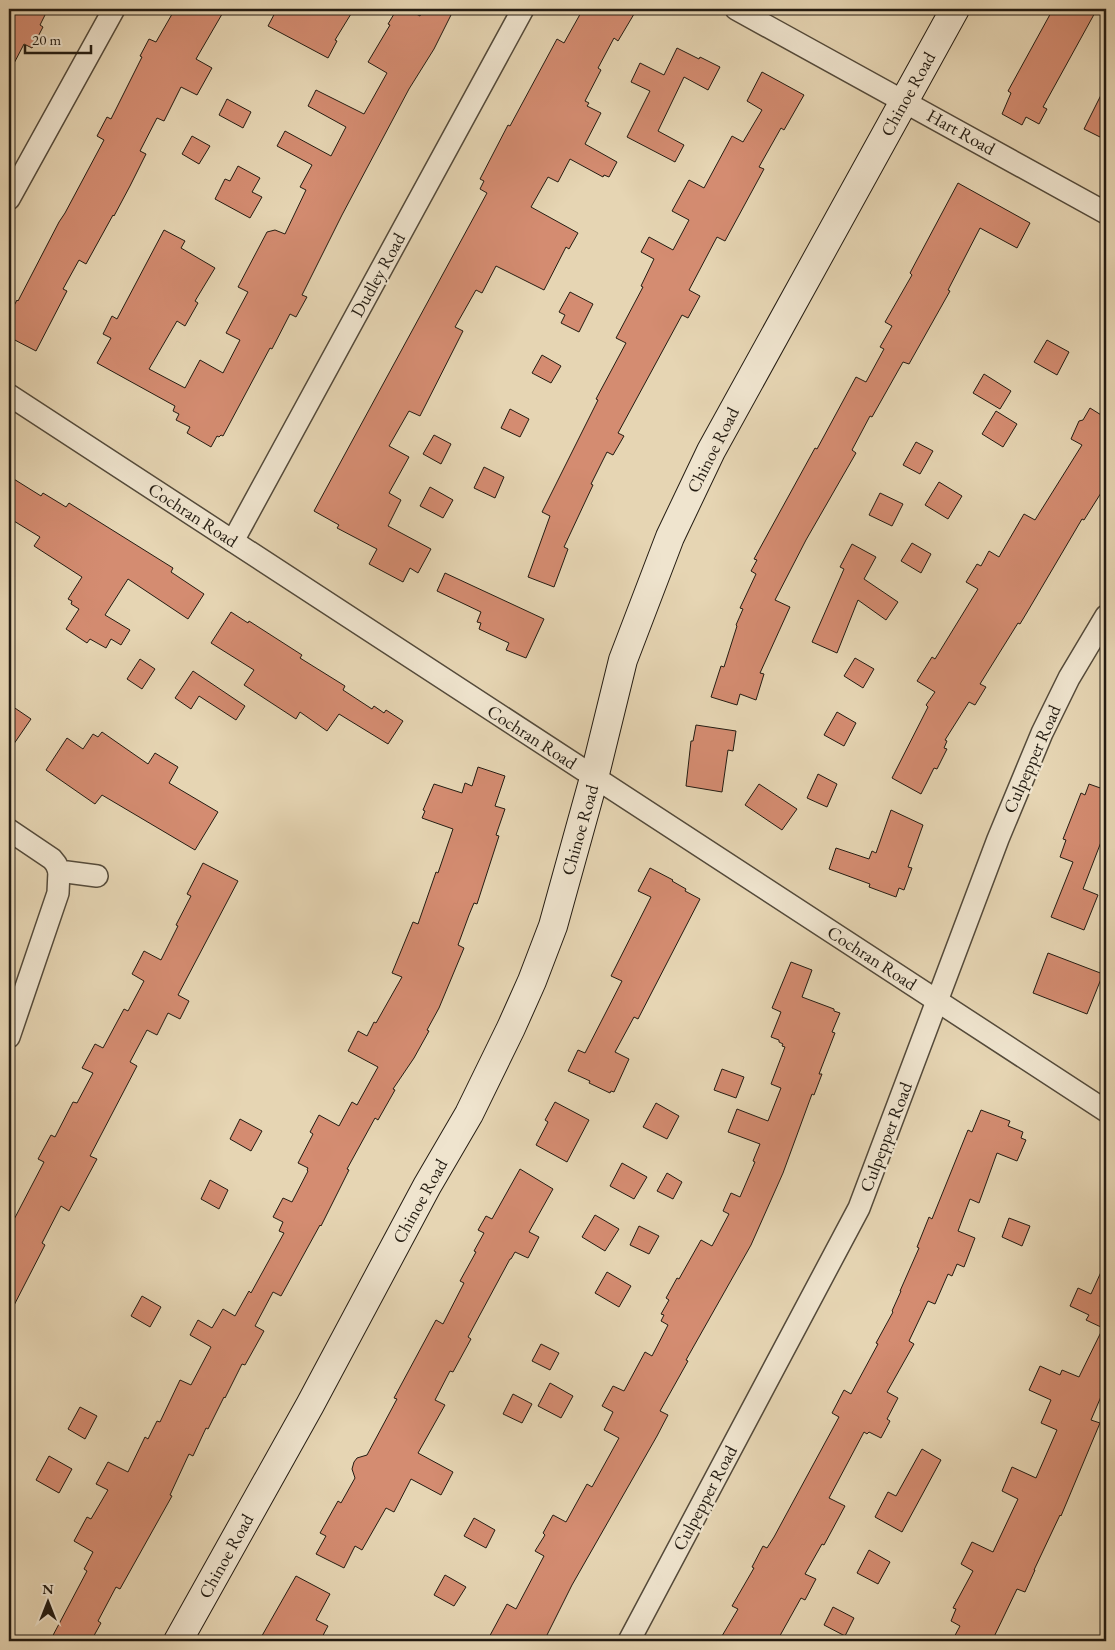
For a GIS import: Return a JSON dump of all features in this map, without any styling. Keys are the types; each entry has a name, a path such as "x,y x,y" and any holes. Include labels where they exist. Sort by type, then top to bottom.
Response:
{"street":[{"path":"9,199 114,9"},
{"name":"Dudley Road","path":"233,541 523,9"},
{"name":"Hart Road","path":"736,9 1106,213"},
{"name":"Chinoe Road","path":"178,1641 310,1405 427,1186 469,1114 507,1037 532,981 553,926 594,778 623,660 670,537 711,450 955,9"},
{"name":"Cochran Road","path":"9,396 1106,1111"},
{"name":"Culpepper Road","path":"629,1641 858,1208 998,839 1042,734 1069,678 1106,616"},
{"path":"9,830 52,859 59,870 58,893 9,1037"},
{"path":"59,870 96,876"}],"building":[{"path":"9,9 48,9 40,25 43,27 32,48 24,44 9,73"},
{"path":"175,9 225,9 196,59 212,68 197,95 181,87 164,121 157,118 140,151 146,154 130,186 86,264 79,260 63,289 67,291 36,351 9,337 9,315 104,140 97,136 107,117 111,119 149,39 156,42"},
{"path":"277,9 354,9 335,40 337,41 328,58 268,26"},
{"path":"397,9 407,9 420,16 423,9 454,9 434,49 409,89 342,215 302,295 307,297 296,317 290,314 223,436 217,436 211,447 187,433 190,427 176,420 179,414 173,411 175,406 97,363 111,338 103,334 112,316 117,319 164,230 185,241 181,248 215,268 195,301 198,303 185,326 177,321 149,369 185,388 200,360 223,373 240,340 226,333 248,292 238,287 267,232 275,230 285,234 306,190 300,187 312,165 277,146 285,131 331,156 346,127 308,106 316,90 364,114 387,73 368,62 390,25 388,24"},
{"path":"583,9 637,9 618,41 614,38 598,68 601,70 585,101 589,103 587,106 601,113 585,144 617,162 609,177 604,175 603,177 570,159 558,182 548,177 531,207 578,233 569,249 566,247 544,290 496,266 482,293 476,290 455,327 463,331 420,416 409,411 389,446 409,457 389,493 401,500 388,526 431,549 418,573 410,568 403,582 369,564 377,549 337,528 339,525 314,511 487,193 480,189 484,181 480,179 508,125 510,126 557,39 564,43"},
{"path":"1053,9 1097,9 1043,107 1047,109 1039,124 1026,117 1022,125 1002,114 1011,93 1008,91"},
{"path":"677,48 720,67 708,90 684,77 658,131 684,145 675,162 627,137 650,91 631,82 640,63 664,75"},
{"path":"762,72 804,95 784,130 781,128 759,167 764,169 725,241 717,237 689,290 700,296 688,318 682,315 618,433 624,436 613,455 607,452 564,547 568,549 554,587 528,577 550,516 542,512 598,400 596,399 626,343 616,338 643,287 641,286 654,259 641,252 649,237 673,250 689,220 672,211 689,180 704,188 732,136 743,142 762,110 747,101"},
{"path":"1106,85 1106,140 1084,129"},
{"path":"227,99 251,112 243,128 219,115"},
{"path":"192,136 210,146 199,164 182,154"},
{"path":"238,166 260,178 252,192 262,197 250,218 215,199 225,179 230,181"},
{"path":"958,183 1030,223 1017,248 980,228 948,290 950,291 909,364 903,362 872,417 870,416 852,450 856,453 806,540 775,600 790,607 760,673 764,674 756,700 740,694 737,705 711,697 721,666 724,667 736,625 743,609 740,608 756,574 751,571 757,560 754,559 856,377 866,382 884,349 880,347 892,326 885,322 912,275 910,273"},
{"path":"570,292 593,304 579,332 561,323 565,315 559,312"},
{"path":"1047,340 1069,352 1057,375 1034,362"},
{"path":"542,355 561,366 551,383 532,373"},
{"path":"984,374 1011,391 1000,409 973,393"},
{"path":"1090,408 1106,418 1106,485 1084,520 1082,519 1020,624 1018,623 980,684 986,687 975,705 969,702 945,740 947,741 944,748 947,749 937,769 934,768 921,794 892,778 928,707 926,705 935,692 917,681 932,657 935,659 978,589 966,582 977,564 981,566 989,551 999,557 1024,514 1035,520 1082,445 1071,439 1079,421 1083,420"},
{"path":"510,409 529,419 520,437 501,428"},
{"path":"996,411 1017,424 1003,447 982,434"},
{"path":"434,435 451,444 441,464 423,454"},
{"path":"916,442 933,451 920,474 903,465"},
{"path":"484,467 504,477 495,498 474,488"},
{"path":"9,476 41,496 43,493 66,507 69,503 173,568 171,572 204,594 188,619 128,579 105,615 130,630 121,645 111,639 106,648 90,639 87,643 66,629 79,609 71,604 72,601 68,599 82,577 34,546 40,537 9,518"},
{"path":"939,482 962,496 948,519 925,505"},
{"path":"430,487 453,500 443,518 420,506"},
{"path":"880,493 903,504 892,526 869,515"},
{"path":"912,543 931,554 921,573 901,561"},
{"path":"852,544 876,557 864,579 898,602 886,620 858,600 837,653 812,642 844,569 840,567"},
{"path":"445,573 544,619 526,658 506,650 509,643 479,629 481,623 477,622 481,612 437,591"},
{"path":"231,612 248,623 249,621 302,655 300,658 345,686 343,690 372,709 374,706 384,713 386,710 403,721 388,744 339,714 327,731 300,712 296,719 244,685 254,670 211,643"},
{"path":"855,658 874,669 863,688 844,676"},
{"path":"140,659 155,669 142,689 127,679"},
{"path":"193,671 245,706 236,720 199,696 191,709 175,698"},
{"path":"9,704 31,719 9,751"},
{"path":"837,712 856,723 844,746 824,735"},
{"path":"696,725 736,731 733,751 728,750 722,792 686,786 691,741 693,741"},
{"path":"102,732 148,764 155,753 178,767 169,783 218,812 195,850 102,795 95,804 46,770 67,738 83,749 93,734 98,737"},
{"path":"478,767 505,776 495,806 505,809 496,835 499,836 477,904 474,903 458,945 464,948 439,1008 427,1030 429,1031 393,1089 395,1090 378,1120 375,1118 347,1169 349,1170 321,1226 281,1296 273,1292 255,1326 264,1331 245,1365 242,1364 208,1429 206,1428 193,1456 189,1454 170,1495 172,1496 120,1589 116,1587 98,1621 101,1623 91,1641 50,1641 87,1571 84,1569 93,1552 74,1541 87,1517 91,1519 108,1490 96,1484 108,1462 128,1472 145,1437 148,1439 157,1421 160,1422 180,1380 191,1385 211,1347 190,1335 198,1320 212,1328 223,1309 235,1316 249,1291 251,1293 284,1233 279,1231 283,1222 273,1217 283,1198 292,1202 308,1171 308,1168 298,1163 313,1134 310,1132 319,1115 339,1126 352,1102 357,1105 378,1067 348,1051 358,1031 367,1036 402,977 392,973 413,922 418,924 453,829 422,818 425,811 423,810 434,784 462,793 465,783 472,786"},
{"path":"818,774 837,784 827,807 807,798"},
{"path":"759,784 797,809 782,830 745,805"},
{"path":"1089,784 1106,790 1106,829 1083,889 1098,895 1084,930 1051,917 1073,862 1060,857 1066,840 1063,839 1081,793 1085,795"},
{"path":"891,810 923,825 908,867 912,868 904,890 899,888 896,897 869,887 870,884 829,869 836,848 869,859 872,851 876,853"},
{"path":"203,863 238,881 178,995 189,1001 180,1019 168,1013 157,1035 147,1030 130,1062 137,1066 90,1156 97,1159 69,1211 61,1206 42,1243 45,1245 9,1315 9,1229 44,1162 38,1159 51,1135 55,1137 73,1102 77,1103 93,1073 82,1068 95,1044 103,1048 124,1009 128,1011 144,981 132,974 144,951 161,960 191,896 187,894"},
{"path":"650,868 673,880 686,889 685,891 700,899 638,1019 634,1017 615,1052 629,1059 614,1092 611,1091 610,1093 568,1071 578,1050 585,1053 622,981 611,976 651,897 638,891"},
{"path":"1048,953 1103,974 1087,1014 1033,993"},
{"path":"791,962 812,970 802,997 840,1013 832,1032 835,1033 819,1074 822,1074 814,1095 812,1094 783,1173 751,1245 686,1360 688,1361 660,1411 668,1415 572,1585 544,1641 487,1641 507,1604 516,1609 544,1556 535,1551 545,1535 543,1533 553,1515 566,1522 587,1484 592,1487 619,1438 604,1430 613,1412 602,1406 613,1386 624,1391 645,1352 652,1356 668,1325 661,1321 664,1315 661,1314 669,1300 666,1298 677,1278 679,1279 701,1240 712,1246 729,1214 723,1211 731,1193 740,1197 755,1162 753,1161 760,1144 728,1132 737,1109 768,1121 781,1088 771,1084 785,1047 782,1046 783,1044 779,1040 771,1037 781,1012 772,1008"},
{"path":"722,1069 744,1077 736,1098 714,1090"},
{"path":"555,1102 589,1120 567,1162 536,1145 548,1122 545,1120"},
{"path":"656,1103 679,1116 667,1139 643,1127"},
{"path":"981,1110 1010,1121 1008,1126 1023,1132 1021,1138 1026,1140 1017,1161 997,1153 979,1203 970,1199 958,1231 975,1238 964,1267 957,1264 952,1276 948,1274 935,1304 928,1301 909,1341 914,1344 887,1392 898,1398 887,1419 890,1421 881,1438 869,1432 867,1434 864,1432 829,1498 845,1506 824,1545 822,1544 805,1574 816,1579 805,1600 801,1598 777,1641 719,1641 738,1609 732,1606 754,1568 752,1567 763,1546 767,1548 774,1537 839,1417 832,1413 844,1390 851,1394 878,1344 876,1343 893,1312 919,1248 917,1247 929,1217 932,1219 968,1130 972,1132"},
{"path":"240,1119 262,1131 251,1151 230,1139"},
{"path":"622,1163 647,1177 634,1199 610,1186"},
{"path":"520,1169 553,1189 529,1232 539,1237 528,1258 515,1252 510,1259 468,1337 471,1339 453,1372 450,1371 435,1400 445,1405 418,1453 453,1472 441,1495 411,1479 394,1512 386,1508 362,1550 355,1546 344,1568 316,1554 326,1536 320,1533 338,1501 341,1503 355,1478 352,1469 354,1462 357,1458 367,1455 397,1399 394,1398 436,1320 443,1324 464,1283 460,1281 484,1233 478,1230 486,1216 492,1219"},
{"path":"667,1173 682,1182 673,1199 657,1191"},
{"path":"210,1180 228,1190 219,1209 201,1199"},
{"path":"595,1215 619,1229 605,1251 582,1237"},
{"path":"1009,1218 1030,1226 1022,1246 1002,1237"},
{"path":"639,1226 659,1236 649,1254 630,1245"},
{"path":"1106,1261 1106,1385 1091,1420 1100,1423 1061,1516 1025,1592 1017,1589 992,1641 952,1641 960,1626 951,1621 956,1609 953,1608 973,1571 961,1564 972,1542 993,1552 1018,1499 1002,1491 1012,1467 1036,1478 1057,1430 1041,1423 1051,1400 1029,1390 1040,1366 1060,1375 1062,1370 1079,1377 1103,1328 1086,1320 1089,1315 1070,1306 1078,1288 1091,1294"},
{"path":"607,1272 631,1286 619,1307 595,1293"},
{"path":"142,1296 161,1307 150,1327 131,1316"},
{"path":"541,1344 559,1353 550,1370 532,1361"},
{"path":"550,1383 573,1396 561,1418 538,1406"},
{"path":"513,1394 532,1404 522,1423 503,1414"},
{"path":"80,1407 97,1416 85,1439 68,1429"},
{"path":"922,1449 941,1460 902,1532 875,1517 888,1492 896,1496"},
{"path":"49,1456 72,1469 59,1493 36,1480"},
{"path":"474,1518 495,1530 486,1548 464,1536"},
{"path":"869,1550 890,1562 878,1584 857,1573"},
{"path":"445,1575 466,1587 454,1606 434,1595"},
{"path":"296,1576 330,1594 316,1620 328,1626 320,1641 259,1641"},
{"path":"833,1607 854,1618 845,1636 824,1625"}]}
